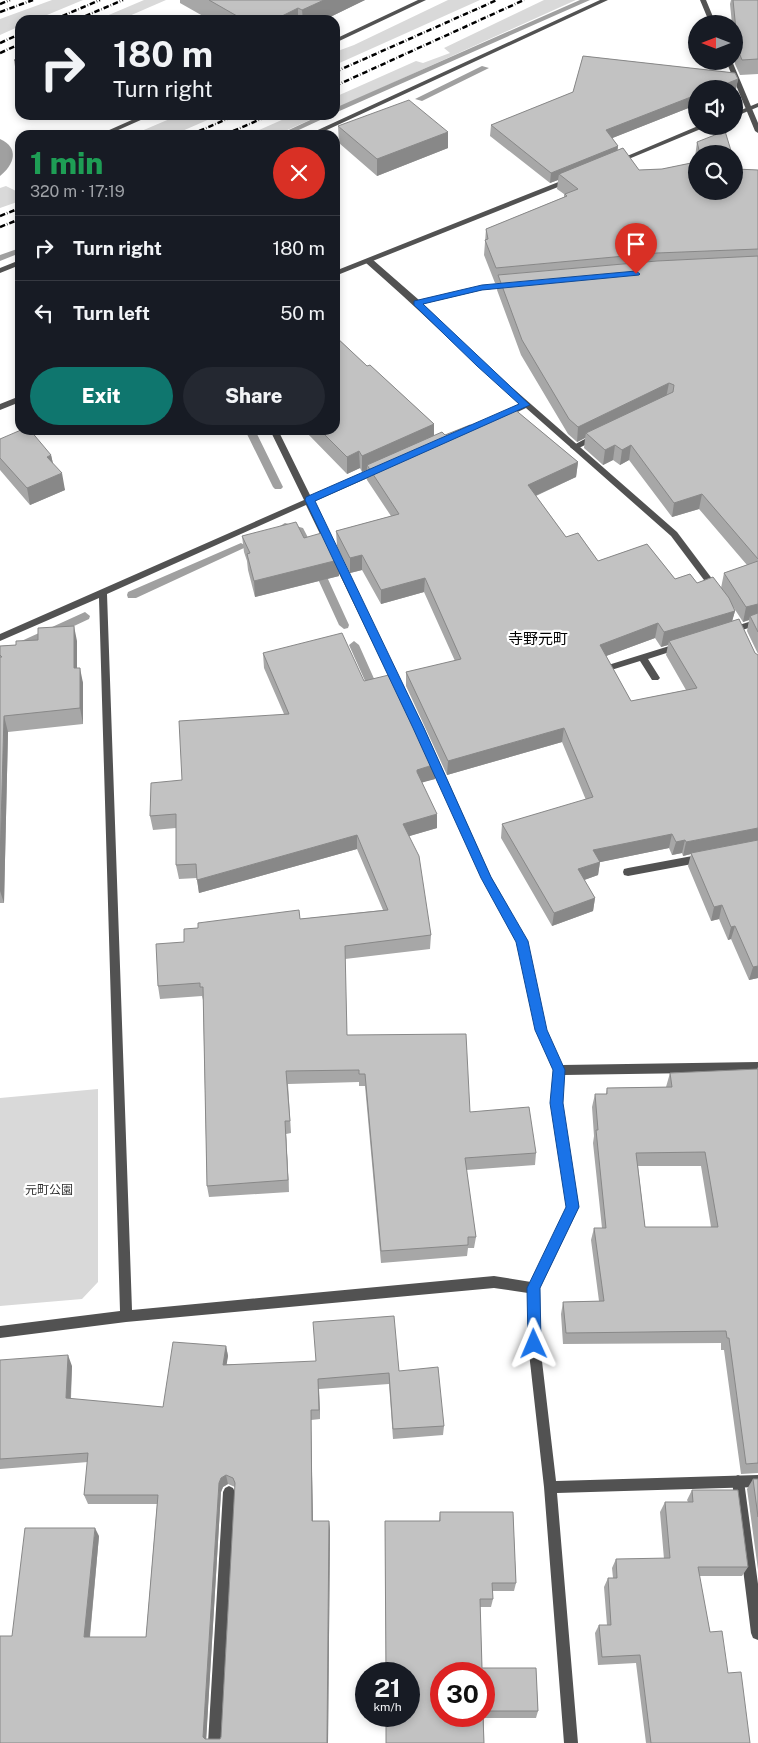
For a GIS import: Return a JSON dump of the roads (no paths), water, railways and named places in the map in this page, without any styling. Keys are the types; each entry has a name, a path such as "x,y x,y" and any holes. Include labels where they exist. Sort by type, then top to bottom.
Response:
{"street":[{"path":"340,39 423,0"},
{"path":"321,130 605,0"},
{"path":"703,0 709,15"},
{"path":"733,70 758,131"},
{"path":"743,111 758,105"},
{"path":"113,130 137,120"},
{"path":"606,166 688,133"},
{"path":"340,272 578,177"},
{"path":"370,261 480,364 674,534 720,596"},
{"path":"0,271 15,264"},
{"path":"417,303 482,288 520,284"},
{"path":"0,407 15,401"},
{"path":"499,417 526,405"},
{"path":"574,447 608,431"},
{"path":"277,435 310,500 419,728 486,878 522,941 541,1030 559,1070 556,1103 572,1207 534,1288 534,1344 550,1487 571,1743"},
{"path":"0,638 391,464"},
{"path":"103,592 126,1316"},
{"path":"737,628 758,622"},
{"path":"608,668 686,644"},
{"path":"642,657 655,678"},
{"path":"628,872 712,856"},
{"path":"559,1070 758,1067"},
{"path":"0,1332 126,1316 494,1282 534,1288"},
{"path":"738,1481 758,1633"},
{"path":"550,1487 758,1481"},
{"path":"214,1743 229,1492"}],"waterway":[{"path":"340,109 586,0"},
{"path":"419,99 485,68"},
{"path":"293,130 316,120"},
{"path":"0,258 15,252"},
{"path":"252,435 278,487"},
{"path":"285,526 300,530 310,551"},
{"path":"132,595 241,546"},
{"path":"317,566 344,625"},
{"path":"21,646 85,616"},
{"path":"354,645 375,692"}],"railway":[{"path":"0,4 10,0"},
{"path":"0,12 33,0"},
{"path":"65,15 100,0"},
{"path":"88,15 123,0"},
{"path":"340,70 497,0"},
{"path":"340,84 524,0"},
{"path":"0,43 15,36"},
{"path":"0,53 15,46"},
{"path":"202,130 224,120"},
{"path":"236,130 258,120"},
{"path":"0,216 15,210"},
{"path":"0,227 15,221"}],"district":[{"name":"寺野元町","path":"538,638"}],"park label":[{"name":"元町公園","path":"49,1190"}]}
